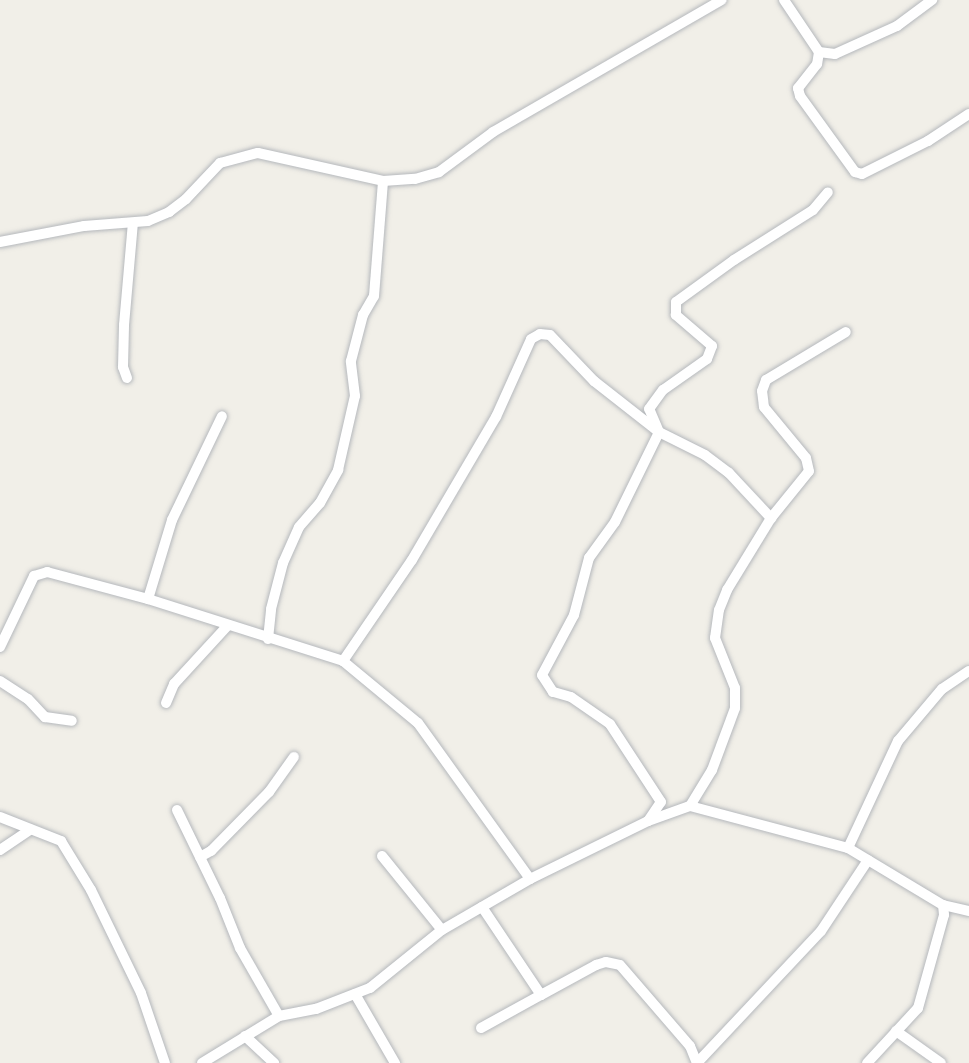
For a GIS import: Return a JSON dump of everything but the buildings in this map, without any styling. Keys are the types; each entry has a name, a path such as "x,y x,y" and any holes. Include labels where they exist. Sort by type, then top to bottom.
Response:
{"street":[{"path":"0,242 84,226 148,221 169,212 220,163 258,153 383,181 415,179 439,172 505,125 722,0"},
{"path":"784,0 818,52 817,64 798,88 855,172 862,174 928,141 969,114"},
{"path":"818,52 835,54 897,26 932,0"},
{"path":"268,639 271,609 283,563 299,527 320,503 338,470 355,396 351,360 363,316 374,296 383,181"},
{"path":"648,821 661,802 610,724 571,697 553,692 542,675 574,615 589,558 615,522 659,432 649,409 663,390 707,359 712,346 676,315 676,302 734,260 813,210 828,192"},
{"path":"127,378 123,367 124,325 133,223"},
{"path":"690,806 712,770 735,708 735,688 715,638 716,621 727,590 771,518 809,471 806,458 764,407 762,391 766,380 846,332"},
{"path":"343,661 412,560 495,416 531,339 540,334 550,335 594,382 659,432 705,455 721,467 771,518"},
{"path":"148,599 172,520 222,416"},
{"path":"0,647 31,580 39,573 47,572 148,599 343,661 418,723 530,880"},
{"path":"166,703 174,684 228,625"},
{"path":"848,848 898,741 942,689 969,671"},
{"path":"0,681 27,699 45,717 72,721"},
{"path":"200,858 211,851 269,792 294,757"},
{"path":"202,1063 279,1016 316,1010 370,988 442,930 482,907 648,821 690,806 848,848 943,905 969,911"},
{"path":"177,810 220,898 240,948 279,1016"},
{"path":"0,817 61,841 91,890 141,993 165,1063"},
{"path":"0,850 31,829"},
{"path":"382,856 442,930"},
{"path":"481,1028 606,962 620,965 690,1046 697,1063 821,931 868,860"},
{"path":"867,1063 918,1008 944,915 943,905"},
{"path":"482,907 541,995"},
{"path":"355,994 395,1063"},
{"path":"896,1031 941,1063"},
{"path":"245,1036 274,1063"}]}
